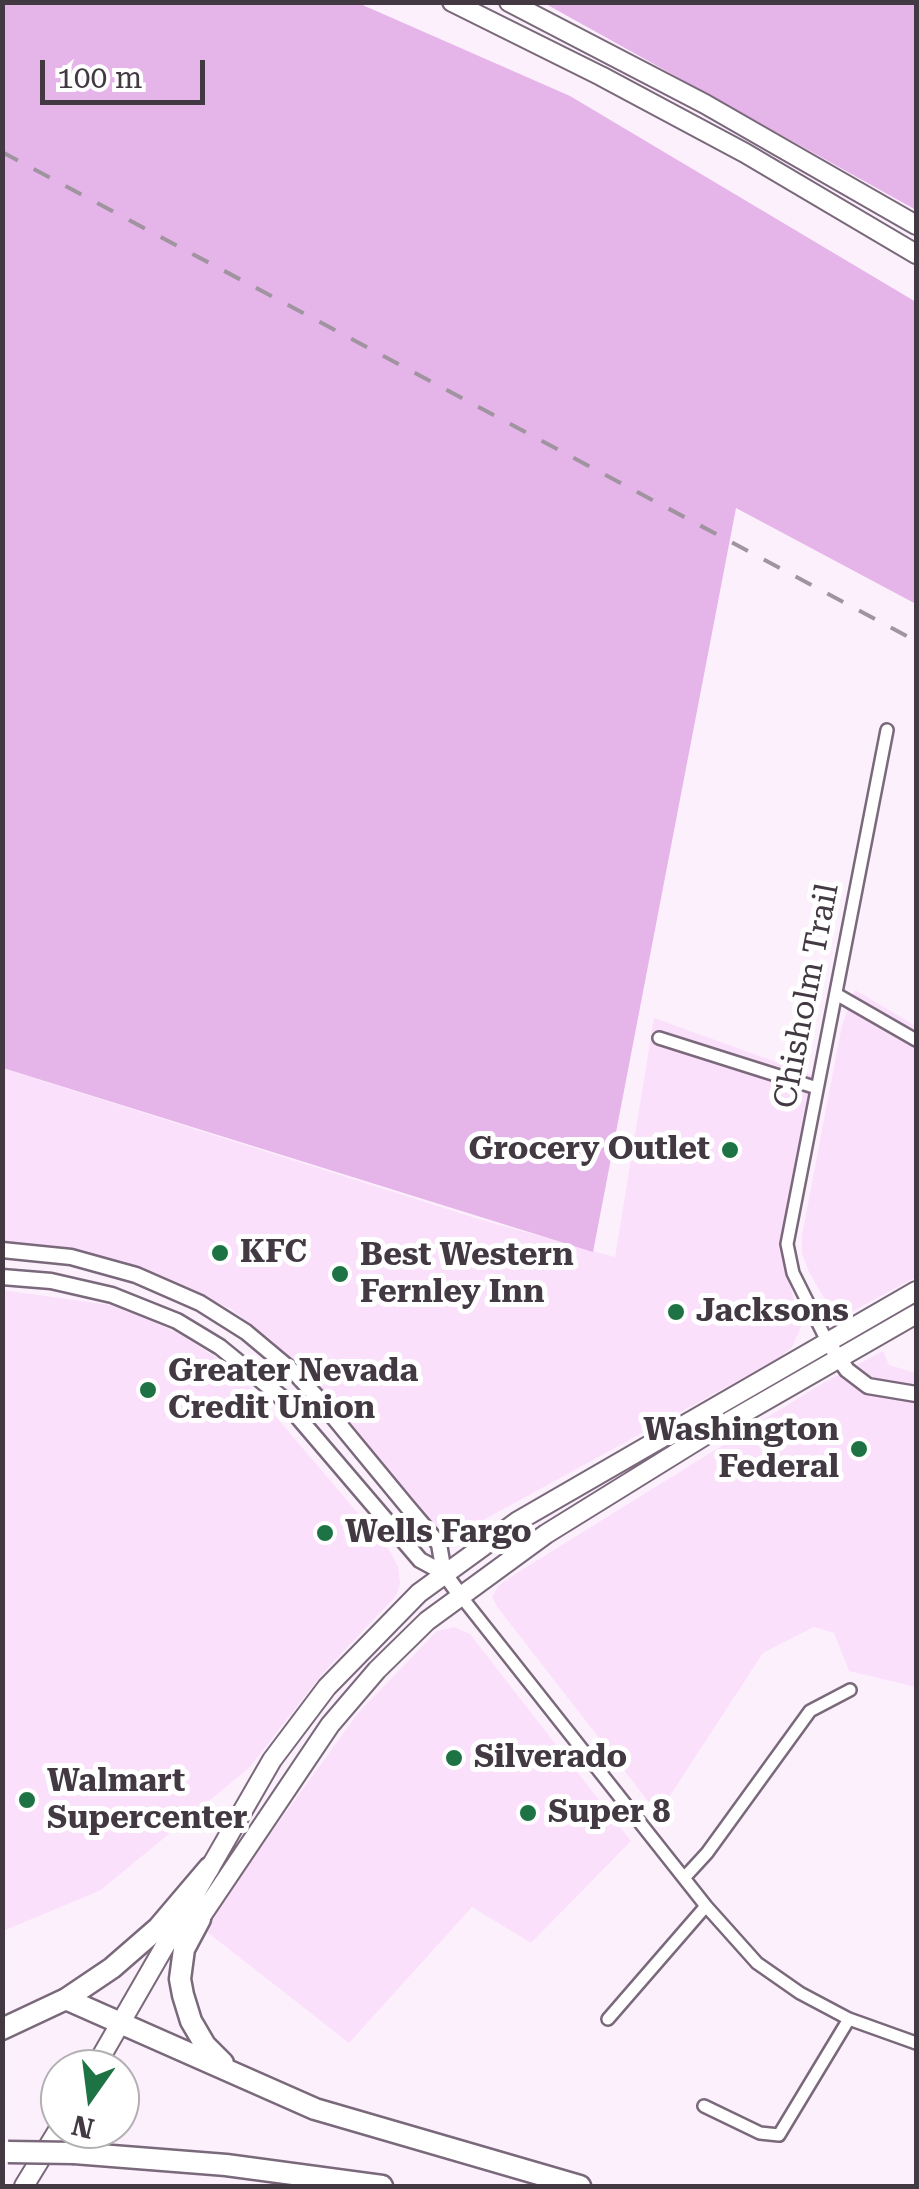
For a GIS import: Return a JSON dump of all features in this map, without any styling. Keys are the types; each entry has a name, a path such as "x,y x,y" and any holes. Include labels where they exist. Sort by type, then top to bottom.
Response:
{"highway":[{"path":"452,2 713,136 916,254"},
{"path":"509,2 646,71 916,225"},
{"path":"713,136 738,139 758,147 782,146"},
{"path":"782,146 789,162 838,194 859,219"},
{"path":"106,2049 272,1760 318,1698 366,1644 444,1573 518,1521 916,1291"},
{"path":"122,2022 200,1919 282,1791 330,1725 402,1644 460,1595 558,1526 916,1314"},
{"path":"2,2030 66,1999 136,1949 176,1910 209,1868"},
{"path":"200,1919 184,1949 180,1979 183,1996 191,2021 206,2045 231,2072"},
{"path":"66,1999 314,2110 580,2186"},
{"path":"24,2186 46,2149"},
{"path":"5,2152 74,2153 226,2165 382,2186"}],"street":[{"name":"Chisholm Trail","path":"827,1341 793,1273 787,1244 888,730"},
{"path":"836,994 916,1040"},
{"path":"659,1038 818,1088"},
{"path":"2,1250 71,1257 136,1274 222,1316 295,1373 438,1544 444,1573 460,1595 706,1906 757,1962 800,1993 848,2020 916,2043"},
{"path":"93,1290 101,1280 113,1275 136,1274"},
{"path":"2,1276 50,1280 93,1290 176,1321 240,1362 299,1418 420,1560 444,1573"},
{"path":"827,1341 837,1360 868,1386 916,1394"},
{"path":"684,1878 707,1853 810,1711 850,1690"},
{"path":"608,2019 706,1906"},
{"path":"704,2106 760,2134 779,2135 848,2020"}],"shaded area":[{"path":"2,3 358,3 570,96 916,302 916,604 736,508 593,1252 3,1068"},
{"path":"544,3 916,3 916,210"},
{"path":"855,990 916,1026 916,1277 851,1312 828,1305 808,1270 802,1253 802,1235 842,1025"},
{"path":"654,1018 812,1075 780,1245 801,1327 792,1347 779,1358 467,1529 449,1533 435,1524 274,1342 231,1309 119,1260 66,1248 3,1243 2,1068 482,1220 615,1257"},
{"path":"2,1290 111,1305 134,1312 183,1336 238,1372 390,1551 400,1583 396,1596 323,1673 249,1768 101,1890 3,1931"},
{"path":"883,1351 889,1365 916,1373 916,1687 849,1671 834,1633 814,1627 763,1653 658,1814 492,1597 498,1586 512,1576 823,1383"},
{"path":"454,1627 470,1634 631,1841 531,1943 472,1907 349,2043 202,1928 358,1713 437,1631"}],"railway":[{"path":"2,152 916,641"}],"place":[{"name":"Grocery Outlet","path":"730,1150"},
{"name":"KFC","path":"220,1253"},
{"name":"Best Western Fernley Inn","path":"340,1274"},
{"name":"Jacksons","path":"676,1312"},
{"name":"Greater Nevada Credit Union","path":"148,1390"},
{"name":"Washington Federal","path":"859,1449"},
{"name":"Wells Fargo","path":"325,1533"},
{"name":"Silverado","path":"454,1758"},
{"name":"Walmart Supercenter","path":"27,1800"},
{"name":"Super 8","path":"528,1813"}]}
